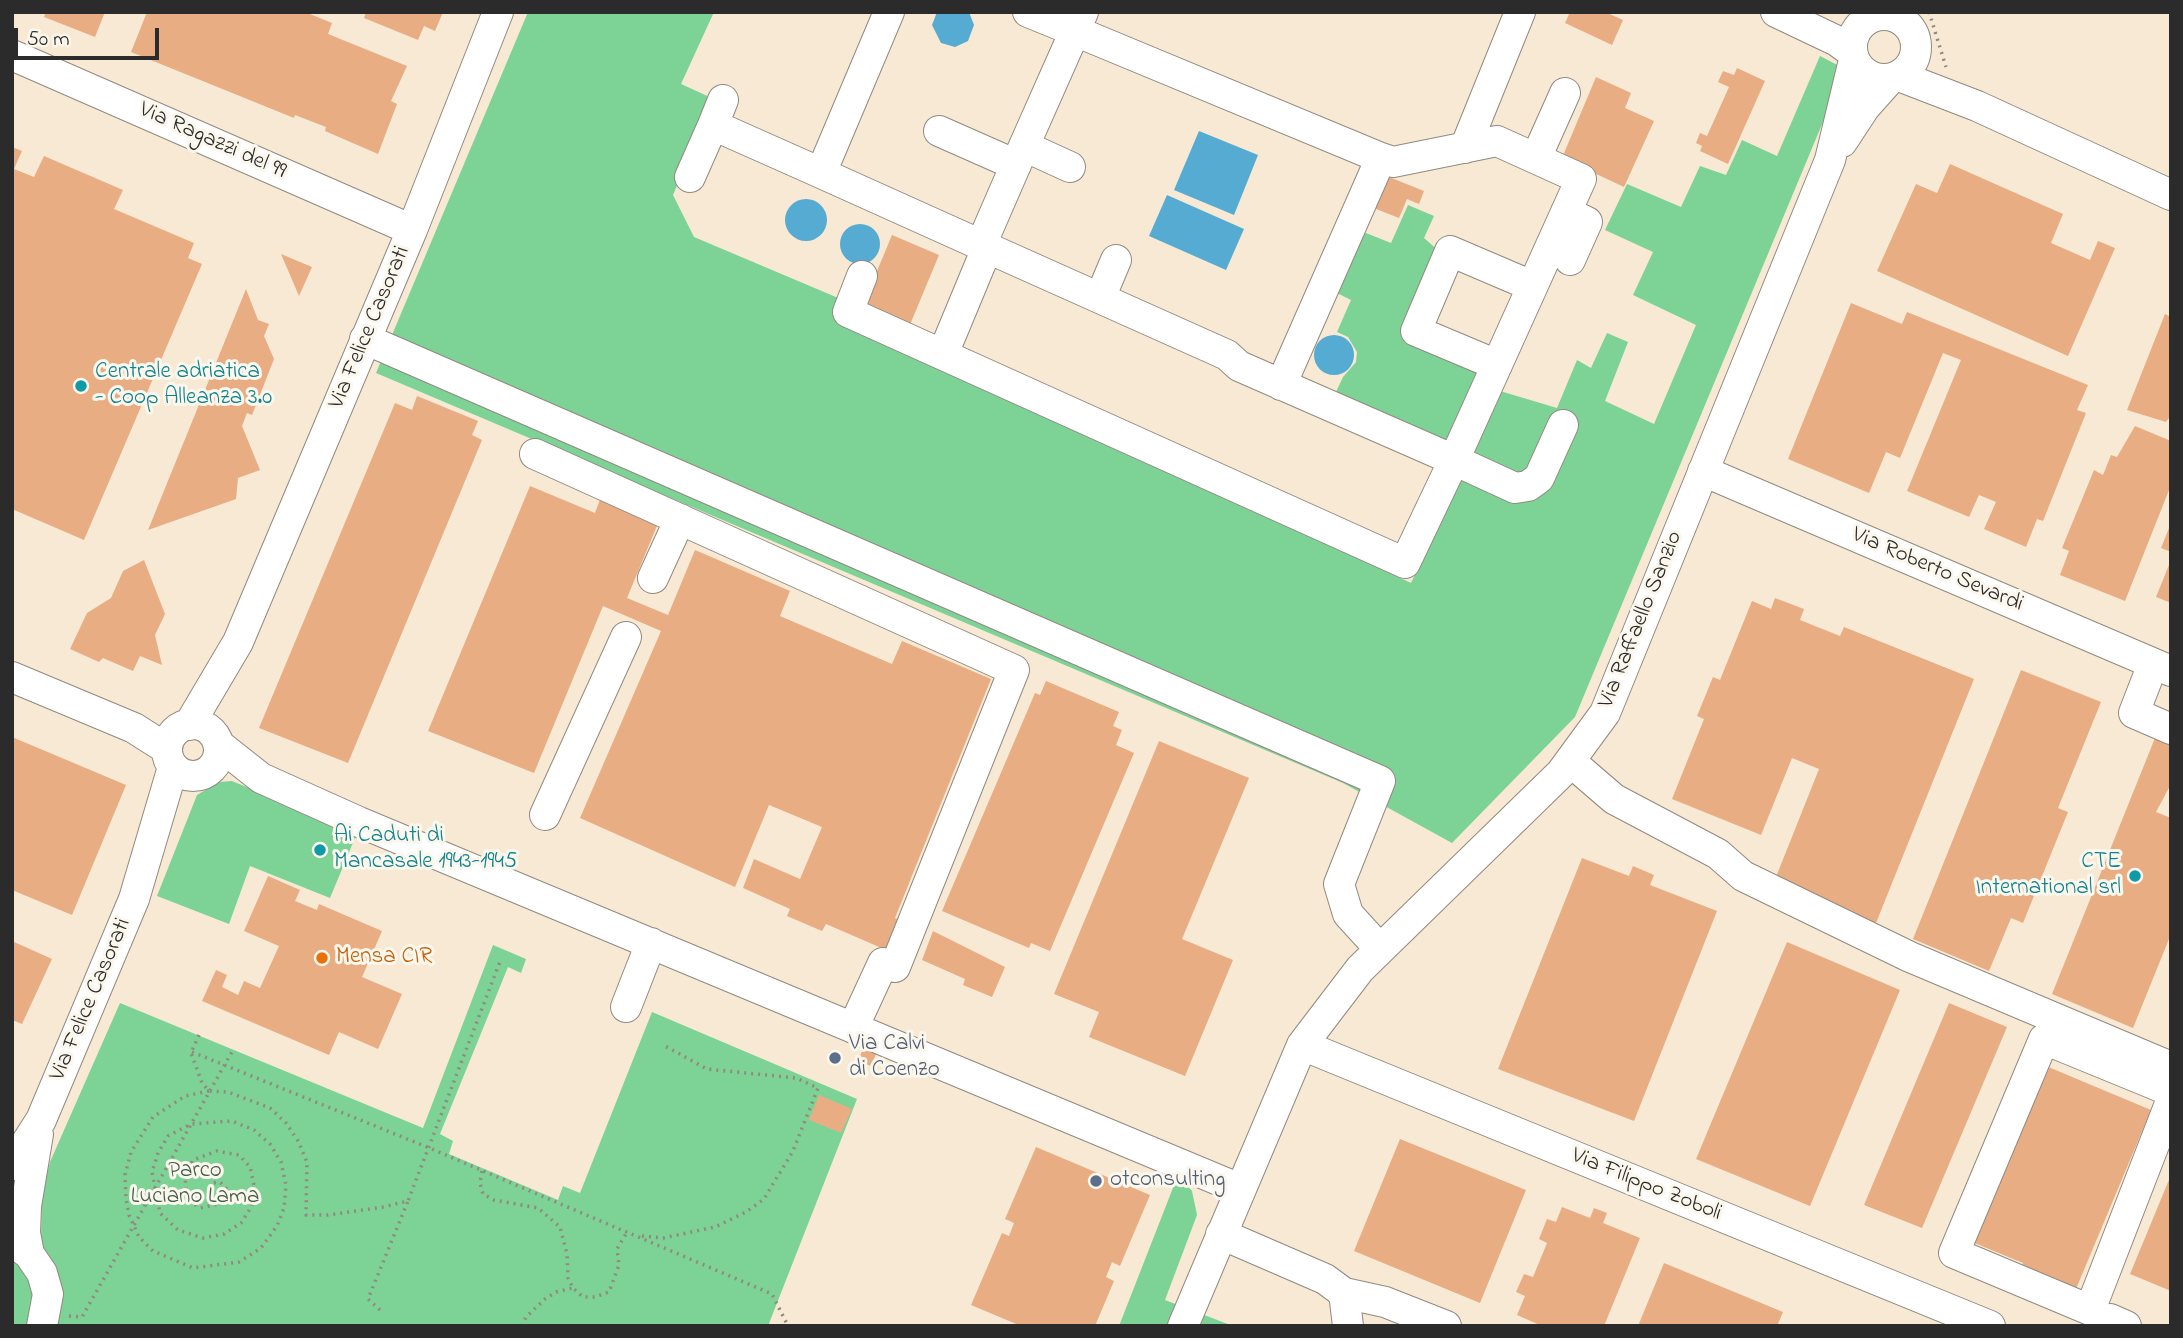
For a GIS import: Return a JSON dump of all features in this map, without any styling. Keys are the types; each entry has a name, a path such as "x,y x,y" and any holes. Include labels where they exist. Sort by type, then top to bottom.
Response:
{"street":[{"name":"Via Felice Casorati","path":"12,1165 41,1120 192,750 412,230 498,12"},
{"path":"821,173 889,12"},
{"path":"862,276 848,312 1405,564 1581,179 1497,141 1393,162 1079,22 1028,12"},
{"path":"1465,148 1520,12"},
{"path":"1786,17 1894,16 1916,24 1938,76 1977,106"},
{"path":"1786,17 1837,41 1872,77 1894,78 1977,106 2171,195"},
{"name":"Via Raffaello Sanzio","path":"1183,1326 1302,1045 1360,969 1571,762 1605,713 1830,160 1853,56 1854,35 1869,18"},
{"path":"943,354 1020,156 1079,22"},
{"name":"Via Raffaello Sanzio","path":"1830,160 1865,107 1912,64 1916,24"},
{"name":"Via Ragazzi del 99","path":"12,54 412,230"},
{"path":"1536,158 1565,93"},
{"path":"690,177 718,113 821,173 1227,355 1239,366 1515,488 1528,486 1539,478 1563,425"},
{"path":"939,131 1020,156 1070,167"},
{"path":"1281,385 1381,158"},
{"path":"1566,212 1587,222 1570,260"},
{"path":"1497,365 1416,331 1450,251 1532,286"},
{"path":"1100,298 1116,260"},
{"path":"365,339 1380,781 1339,884 1348,914 1380,949"},
{"path":"535,454 1014,670 895,967 883,962 853,1028"},
{"name":"Via Roberto Sevardi","path":"1703,471 2162,668"},
{"path":"653,578 680,519"},
{"path":"544,815 626,637"},
{"path":"2162,668 2134,713 2171,729"},
{"path":"12,677 261,778 1240,1189"},
{"path":"1571,762 1614,799 1718,854 1743,877 2170,1082"},
{"path":"626,1007 650,943"},
{"path":"2044,1039 2170,1082 2090,1310 1954,1253 2044,1039"},
{"name":"Via Filippo Zoboli","path":"1302,1045 1990,1326"},
{"name":"Via Felice Casorati","path":"41,1120 21,1248 42,1273 51,1321"},
{"path":"1221,1234 1325,1279 1344,1293 1385,1302 1446,1326"},
{"path":"1344,1293 1348,1326"},
{"path":"2107,1326 2110,1319 2126,1326"}],"path":[{"path":"1916,24 1947,68"},
{"path":"380,1310 368,1298 501,959"},
{"path":"199,1035 192,1052 194,1069 209,1091"},
{"path":"636,1236 663,1238 715,1227 746,1213 764,1199 793,1151 818,1088 796,1078 707,1069 665,1046"},
{"path":"51,1321 82,1317 233,1049"},
{"path":"192,1052 426,1147 772,1294 788,1326"},
{"path":"211,1183 220,1182 226,1188 225,1196 218,1204 200,1208 187,1199 185,1177 194,1160 216,1151 239,1155 250,1167 254,1185 252,1206 240,1223 224,1234 203,1238 178,1230 160,1213 153,1191 152,1172 158,1153 168,1136 191,1124 232,1121 254,1130 270,1144 281,1162 286,1185 284,1208 277,1226 261,1248 239,1262 194,1268 153,1251 139,1237 135,1223 129,1215 125,1175 131,1152 141,1134 153,1117 186,1096 209,1091 228,1092 270,1108 286,1123 298,1141 307,1162 306,1215 352,1212 408,1200"},
{"path":"482,1171 480,1183 483,1194 494,1200 538,1208 560,1227 567,1254 568,1278 573,1288 583,1297 595,1297 609,1292 619,1265 617,1249 626,1232"},
{"path":"522,1326 526,1317 544,1299 556,1292 573,1288"}],"green space":[{"path":"528,12 714,12 681,84 714,99 673,195 694,237 843,300 837,315 1411,583 1500,391 1557,408 1577,360 1591,368 1607,333 1628,342 1605,401 1654,424 1696,325 1633,295 1653,252 1605,230 1627,184 1681,207 1700,166 1726,175 1742,140 1777,156 1820,56 1845,69 1575,717 1452,843 1343,783 376,373"},
{"path":"1408,205 1434,216 1424,238 1440,252 1404,336 1483,367 1454,436 1445,440 1335,394 1343,377 1356,362 1357,352 1348,337 1337,332 1351,300 1337,293 1360,234 1366,233 1391,243"},
{"path":"232,781 357,833 330,898 250,866 229,924 157,896 197,795 219,782"},
{"name":"Parco Luciano Lama","path":"493,945 526,959 521,973 508,967 440,1134 453,1141 449,1154 558,1200 563,1186 580,1193 652,1012 857,1099 768,1326 56,1326 60,1314 57,1280 41,1241 42,1193 50,1162 120,1003 423,1128"},
{"path":"1178,1175 1192,1191 1197,1215 1165,1300 1233,1326 1119,1326"},
{"path":"12,1258 24,1269 32,1284 34,1302 27,1326 12,1326"}],"water":[{"path":"937,12 969,12 974,25 968,41 955,47 941,43 932,25"},
{"path":"1199,131 1258,155 1234,215 1174,190"},
{"path":"1167,195 1244,229 1226,270 1149,236"},
{"path":"806,199 821,205 827,220 821,235 806,241 791,235 785,220 791,205"},
{"path":"860,224 874,230 880,244 874,258 860,264 846,258 840,244 846,230"},
{"path":"1334,335 1342,336 1348,341 1353,347 1353,363 1348,369 1342,374 1334,375 1326,374 1320,369 1315,363 1314,355 1315,347 1320,341 1326,336"}],"building":[{"path":"46,12 105,12 95,37 44,17"},
{"path":"147,12 305,12 332,23 328,34 407,66 391,101 397,104 378,154 325,131 326,127 295,115 294,118 131,52"},
{"path":"366,12 443,12 435,31 424,26 418,40 364,18"},
{"path":"1570,12 1605,12 1623,20 1612,45 1565,23"},
{"path":"1737,68 1765,81 1728,164 1700,151 1702,146 1696,143 1700,133 1707,136 1729,87 1718,82 1723,71 1734,75"},
{"path":"1596,77 1631,93 1625,108 1654,121 1624,187 1562,158"},
{"name":"Centrale adriatica - Coop Alleanza 3.0","path":"12,147 22,151 14,169 34,177 44,156 123,190 114,209 194,243 188,258 202,264 84,540 12,509"},
{"path":"1950,164 2063,214 2051,243 2090,260 2098,241 2115,248 2068,356 1877,271 1916,184 1937,193"},
{"path":"1384,175 1424,191 1419,204 1407,199 1399,218 1371,207"},
{"path":"892,235 939,255 909,327 862,307"},
{"path":"281,254 312,267 299,296"},
{"path":"246,289 258,320 269,324 264,336 274,359 252,415 247,413 242,426 260,470 238,478 236,499 148,530"},
{"path":"1851,303 1902,324 1907,312 2088,385 2077,410 2086,413 2043,521 2037,519 2026,547 1984,529 1996,502 1979,495 1969,517 1907,491 1961,360 1943,353 1900,458 1886,452 1869,493 1788,459"},
{"path":"2165,314 2171,317 2171,415 2166,422 2127,410"},
{"path":"417,396 478,421 472,435 482,440 348,763 259,728 395,403 412,410"},
{"path":"2135,426 2171,441 2171,485 2125,601 2060,575 2069,551 2062,548 2094,470 2103,475 2111,455 2117,457"},
{"path":"530,486 595,513 601,497 659,521 627,598 668,615 695,550 790,591 780,616 892,664 902,641 991,679 895,918 906,923 893,953 826,924 822,931 787,916 790,909 743,888 754,859 800,879 822,827 769,805 735,887 580,818 661,631 603,606 534,773 428,731"},
{"path":"2171,523 2171,552 2161,548"},
{"path":"144,560 165,614 155,635 162,665 140,656 133,671 103,658 99,662 70,649 87,613 111,598 123,571"},
{"path":"2171,560 2171,603 2156,597"},
{"path":"1775,598 1804,609 1800,620 1840,636 1844,627 1974,679 1876,923 1774,882 1819,769 1792,758 1761,835 1672,799 1704,719 1697,716 1713,677 1720,680 1752,601 1771,609"},
{"path":"2021,670 2101,702 2058,808 2068,812 2023,923 2011,918 1989,971 1913,939"},
{"path":"1046,681 1119,712 1113,726 1122,730 1116,745 1134,753 1050,951 1031,943 1029,948 942,911 1035,693 1040,695"},
{"path":"12,737 126,785 72,915 12,890"},
{"name":"CTE International srl","path":"2155,738 2171,744 2171,784 2156,812 2171,818 2171,934 2133,1028 2052,994"},
{"path":"1159,741 1249,778 1182,939 1233,960 1185,1076 1089,1037 1099,1012 1054,994"},
{"path":"1582,858 1629,876 1633,866 1654,875 1650,885 1717,911 1634,1121 1498,1069"},
{"name":"Mensa CIR","path":"268,876 300,890 295,901 317,910 319,904 382,931 362,977 402,994 378,1049 339,1032 329,1055 202,1001 216,970 227,975 222,987 238,995 244,981 260,988 279,946 244,931"},
{"path":"933,931 1005,967 992,997 963,985 965,979 922,960"},
{"path":"12,941 52,959 22,1024 12,1020"},
{"path":"1787,942 1900,990 1810,1206 1696,1159"},
{"path":"1949,1003 2007,1027 1922,1228 1864,1205"},
{"path":"863,1049 876,1054 871,1066 858,1061"},
{"path":"2046,1066 2151,1110 2073,1296 2019,1273 2023,1263 1972,1242"},
{"path":"819,1095 852,1109 841,1133 809,1120"},
{"path":"1400,1139 1526,1190 1480,1303 1354,1251"},
{"path":"1036,1147 1150,1195 1120,1266 1112,1262 1106,1277 1114,1281 1095,1326 1021,1326 971,1305 1002,1233 1009,1236 1014,1223 1005,1219"},
{"path":"2171,1175 2171,1291 2130,1274"},
{"path":"1562,1207 1590,1218 1594,1208 1607,1213 1603,1223 1640,1238 1604,1326 1542,1326 1517,1315 1525,1296 1516,1292 1524,1274 1533,1277 1547,1243 1539,1239 1547,1219 1556,1222"},
{"path":"1664,1263 1783,1312 1777,1326 1638,1326"}],"place":[{"name":"Centrale adriatica - Coop Alleanza 3.0","path":"81,386"},
{"name":"Ai Caduti di Mancasale 1943-1945","path":"320,850"},
{"name":"CTE International srl","path":"2135,876"},
{"name":"Mensa CIR","path":"322,958"},
{"name":"Via Calvi di Coenzo","path":"835,1058"},
{"name":"otconsulting","path":"1096,1181"}]}
